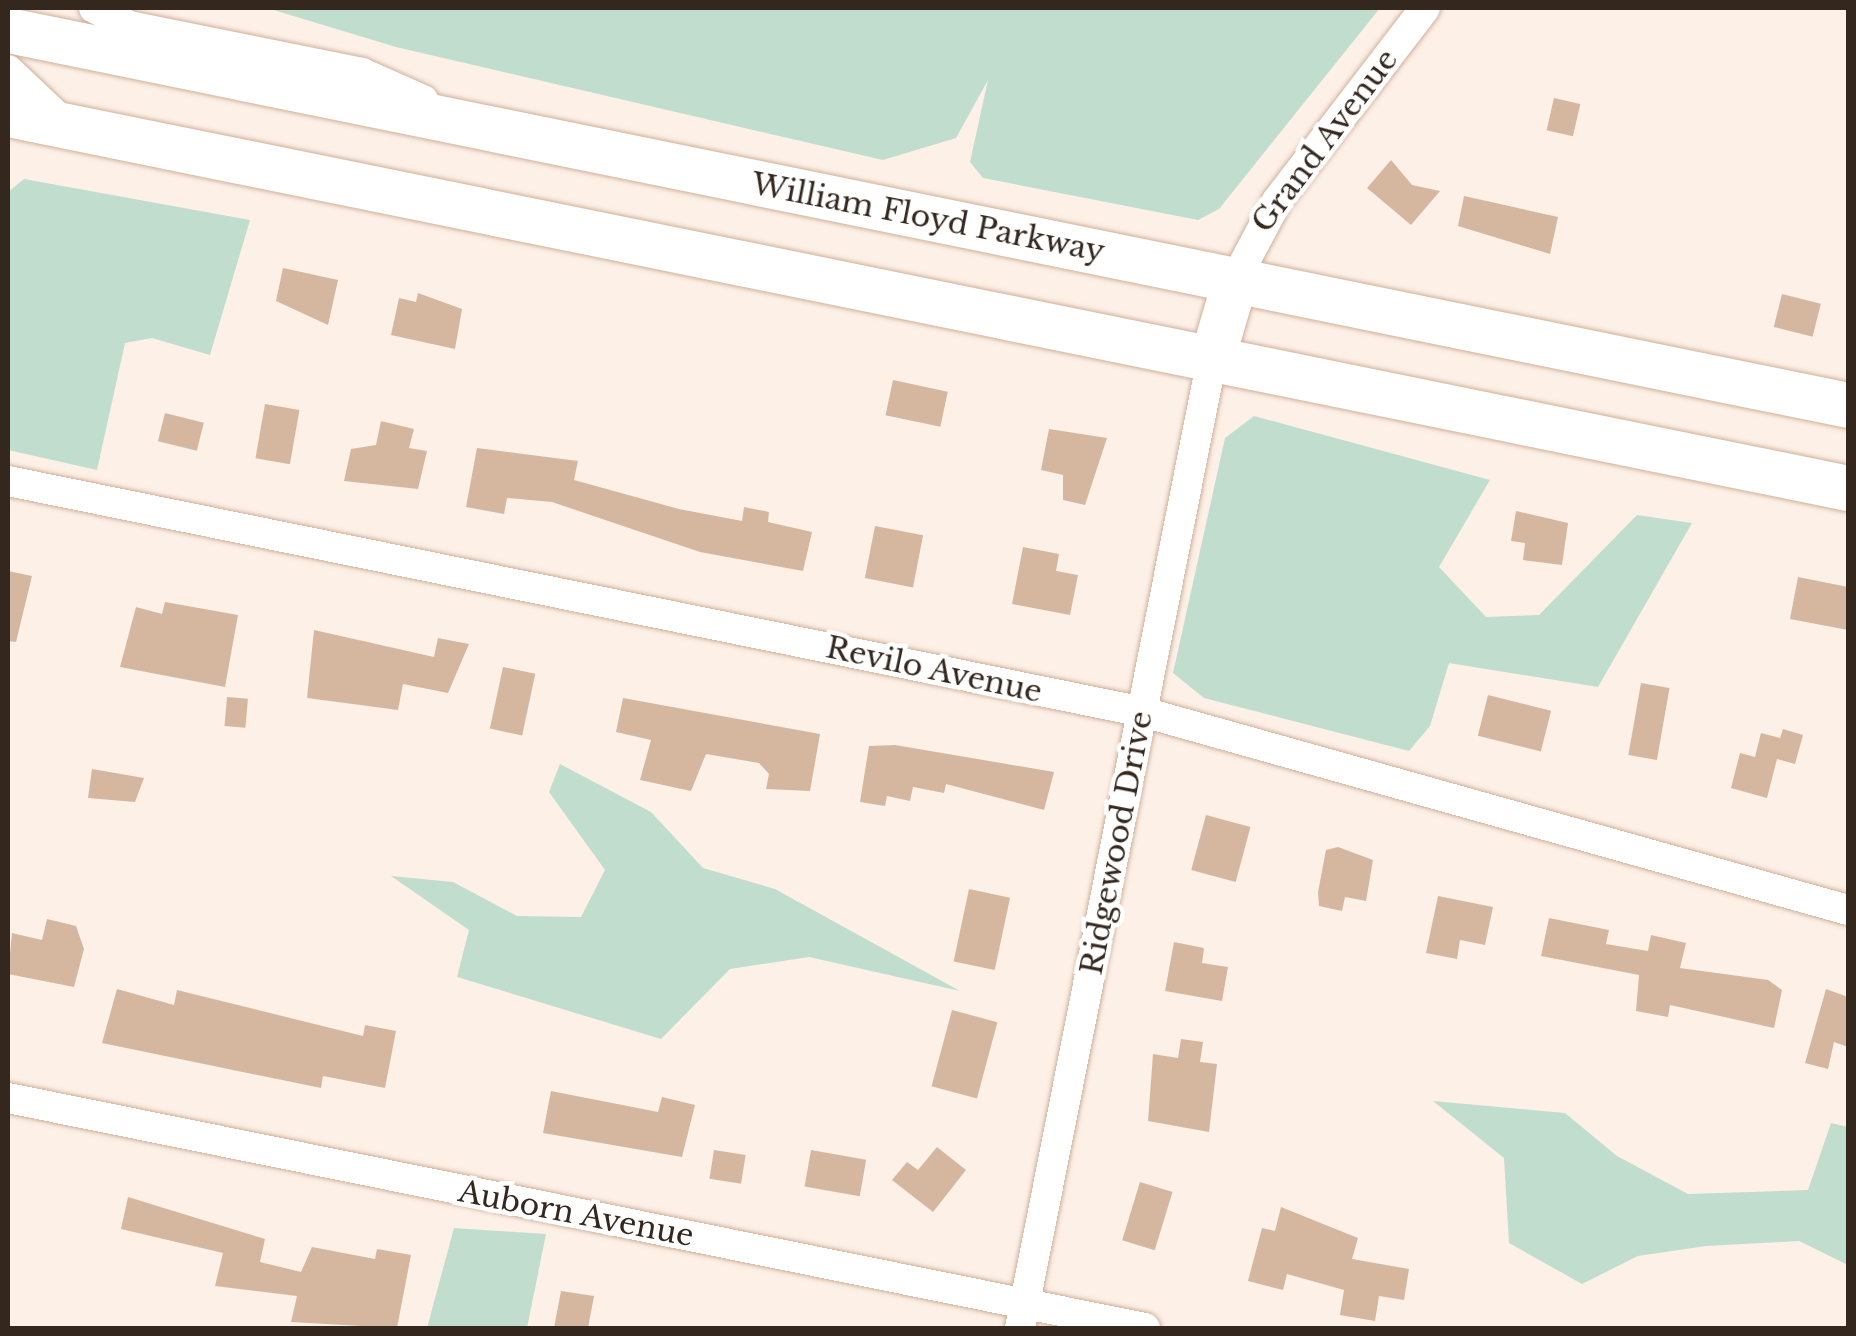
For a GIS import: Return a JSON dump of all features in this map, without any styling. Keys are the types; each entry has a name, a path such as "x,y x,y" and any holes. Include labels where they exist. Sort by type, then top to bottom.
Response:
{"highway":[{"name":"William Floyd Parkway","path":"8,30 1848,405"},
{"path":"8,114 1848,488"},
{"path":"1212,358 1235,280"}],"street":[{"path":"94,8 129,26 362,73 480,126"},
{"name":"Grand Avenue","path":"1235,280 1277,201 1425,8"},
{"path":"8,70 39,108 81,130"},
{"name":"Ridgewood Drive","path":"1022,1316 1212,358"},
{"name":"Revilo Avenue","path":"8,481 1143,712 1848,910"},
{"name":"Auborn Avenue","path":"8,1098 1022,1316 1145,1328"}],"green space":[{"path":"267,8 1380,8 1219,209 1198,220 983,178 970,162 988,80 956,138 883,160 396,47"},
{"path":"24,179 250,220 210,355 152,338 125,343 97,470 8,450 8,192"},
{"path":"1254,416 1490,480 1439,567 1486,617 1539,615 1637,515 1692,523 1598,687 1449,663 1430,726 1409,751 1204,698 1173,673 1225,438"},
{"path":"560,764 651,812 703,868 775,889 960,991 809,957 730,969 661,1039 457,977 469,930 391,876 453,882 517,916 581,917 605,870 549,792"},
{"path":"1433,1101 1565,1113 1617,1156 1688,1194 1808,1190 1831,1123 1848,1127 1848,1265 1799,1241 1706,1246 1638,1256 1582,1284 1509,1243 1504,1158"},
{"path":"454,1228 546,1234 527,1328 427,1328"}],"building":[{"path":"1554,98 1580,104 1573,136 1547,130"},
{"path":"1391,160 1412,185 1440,191 1411,225 1367,188"},
{"path":"1464,196 1558,217 1550,254 1458,226"},
{"path":"283,268 338,280 328,325 276,301"},
{"path":"418,293 462,309 455,349 391,335 399,298 416,302"},
{"path":"1782,294 1821,304 1813,337 1774,327"},
{"path":"893,380 948,392 940,427 886,415"},
{"path":"265,404 299,410 290,464 255,458"},
{"path":"165,413 204,423 197,451 158,441"},
{"path":"381,421 414,429 409,448 427,451 418,489 344,481 351,449 376,445"},
{"path":"1049,429 1107,438 1085,505 1063,500 1063,475 1041,470"},
{"path":"477,448 578,461 574,480 679,509 742,521 744,507 769,512 768,522 812,532 803,571 700,552 552,502 507,498 504,514 466,507"},
{"path":"1516,511 1568,523 1562,565 1523,560 1525,543 1511,541"},
{"path":"875,526 923,535 913,587 865,578"},
{"path":"1023,547 1059,554 1056,571 1078,575 1070,615 1012,604"},
{"path":"8,571 32,576 16,642 8,641"},
{"path":"1798,577 1848,587 1848,630 1790,619"},
{"path":"165,602 238,615 225,687 120,667 136,607 162,614"},
{"path":"314,630 434,657 438,638 469,644 448,693 403,684 398,710 307,698"},
{"path":"503,667 535,674 522,735 490,729"},
{"path":"1641,683 1670,688 1657,760 1628,755"},
{"path":"1488,695 1551,711 1541,751 1478,736"},
{"path":"227,697 248,699 245,728 224,726"},
{"path":"623,698 820,734 810,791 766,789 769,774 759,763 706,754 691,791 640,780 651,740 616,732"},
{"path":"1783,729 1803,735 1795,764 1777,759 1767,798 1731,788 1740,753 1755,757 1761,733 1780,738"},
{"path":"895,745 1054,772 1044,810 946,784 944,793 913,787 910,801 887,796 885,806 860,802 869,746"},
{"path":"92,769 144,778 135,802 88,798"},
{"path":"1206,815 1250,827 1236,882 1191,870"},
{"path":"1338,847 1373,860 1366,901 1345,897 1342,911 1319,906 1318,892 1326,850"},
{"path":"969,889 1010,898 995,970 954,961"},
{"path":"1438,896 1493,907 1485,945 1460,940 1457,959 1426,953"},
{"path":"1549,918 1609,930 1606,944 1648,951 1651,935 1686,943 1680,968 1768,980 1782,990 1774,1028 1670,1005 1668,1017 1636,1011 1639,975 1541,956"},
{"path":"47,919 76,926 84,949 74,987 8,974 12,933 42,940"},
{"path":"1174,942 1204,948 1202,963 1228,967 1222,1001 1165,991"},
{"path":"117,989 174,1005 177,990 363,1036 365,1025 396,1031 385,1088 323,1076 321,1088 102,1043"},
{"path":"1826,989 1848,997 1848,1047 1834,1042 1828,1069 1805,1063"},
{"path":"952,1010 997,1022 977,1098 932,1086"},
{"path":"1181,1039 1203,1042 1200,1062 1217,1064 1209,1132 1148,1121 1153,1054 1178,1058"},
{"path":"551,1091 658,1112 662,1097 695,1105 682,1157 543,1133"},
{"path":"937,1147 966,1170 933,1212 892,1180 907,1162 918,1170"},
{"path":"714,1150 746,1155 741,1184 709,1179"},
{"path":"811,1150 866,1160 860,1196 805,1186"},
{"path":"1140,1182 1173,1192 1155,1250 1122,1240"},
{"path":"128,1197 265,1239 260,1262 301,1272 312,1247 375,1259 377,1249 411,1255 397,1328 291,1322 297,1296 215,1286 223,1253 121,1229"},
{"path":"1281,1207 1358,1238 1352,1259 1409,1269 1404,1300 1379,1296 1375,1321 1340,1315 1344,1290 1287,1274 1283,1290 1248,1281 1262,1228 1275,1231"},
{"path":"561,1291 594,1296 588,1328 554,1328"}]}
